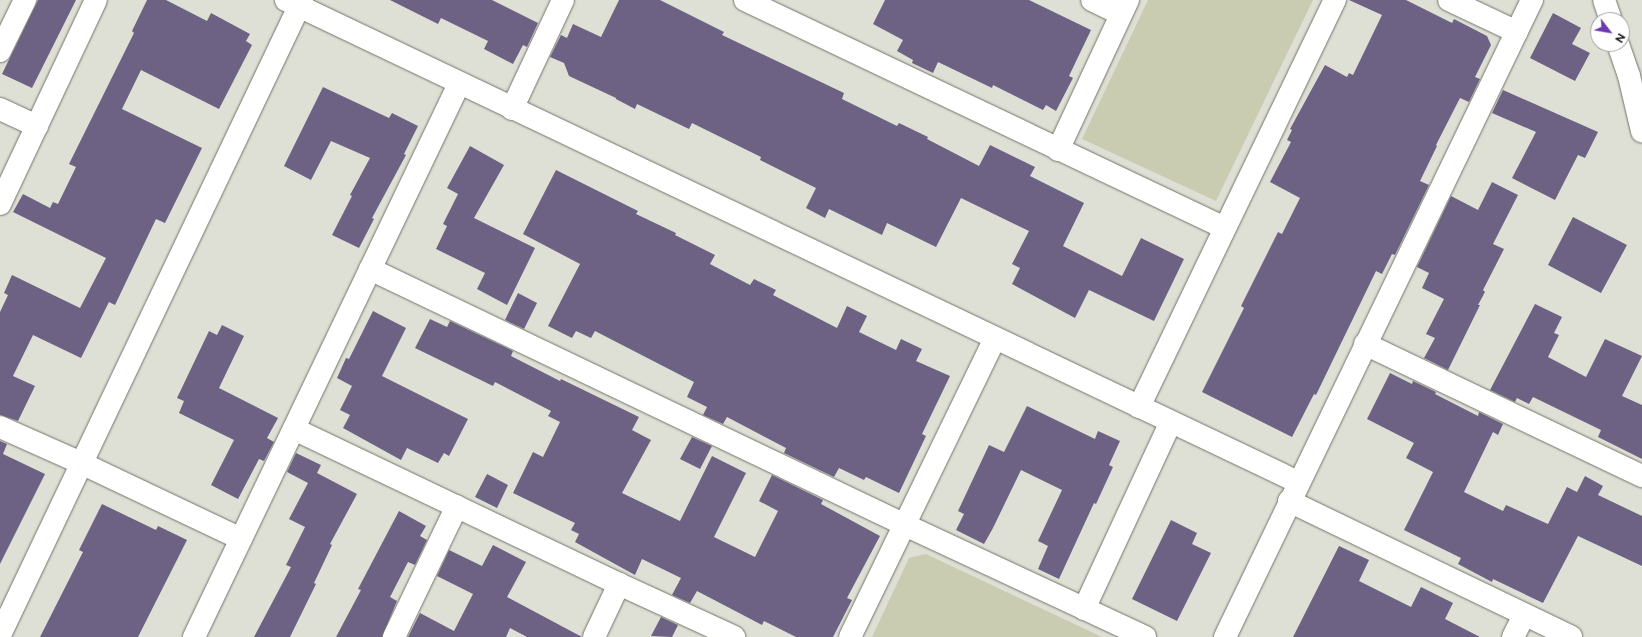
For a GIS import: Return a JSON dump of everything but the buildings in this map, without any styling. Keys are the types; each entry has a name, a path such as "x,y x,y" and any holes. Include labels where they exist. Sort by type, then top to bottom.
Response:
{"street":[{"path":"0,51 25,0"},
{"path":"0,204 96,0"},
{"path":"512,109 563,0"},
{"path":"745,0 1225,228"},
{"path":"1058,150 1125,7 1092,0"},
{"path":"1139,407 1335,0"},
{"path":"1449,0 1517,32"},
{"path":"1225,637 1294,491 1532,0"},
{"path":"1604,0 1608,12"},
{"path":"0,635 296,2 459,84 1171,422 1294,491 1524,615 1571,637"},
{"path":"1621,52 1629,76 1642,131"},
{"path":"194,637 459,84"},
{"path":"0,109 36,126"},
{"path":"370,268 905,525 1145,637"},
{"path":"850,637 995,338"},
{"path":"1365,344 1642,476"},
{"path":"1084,608 1171,422"},
{"path":"0,427 81,463 241,539"},
{"path":"294,429 619,584 734,637"},
{"path":"394,637 457,506"},
{"path":"594,637 619,584"},
{"path":"1514,637 1524,615"}],"green space":[{"path":"1148,0 1313,0 1216,201 1082,139"},
{"path":"926,554 1102,637 872,637 909,558"}]}
